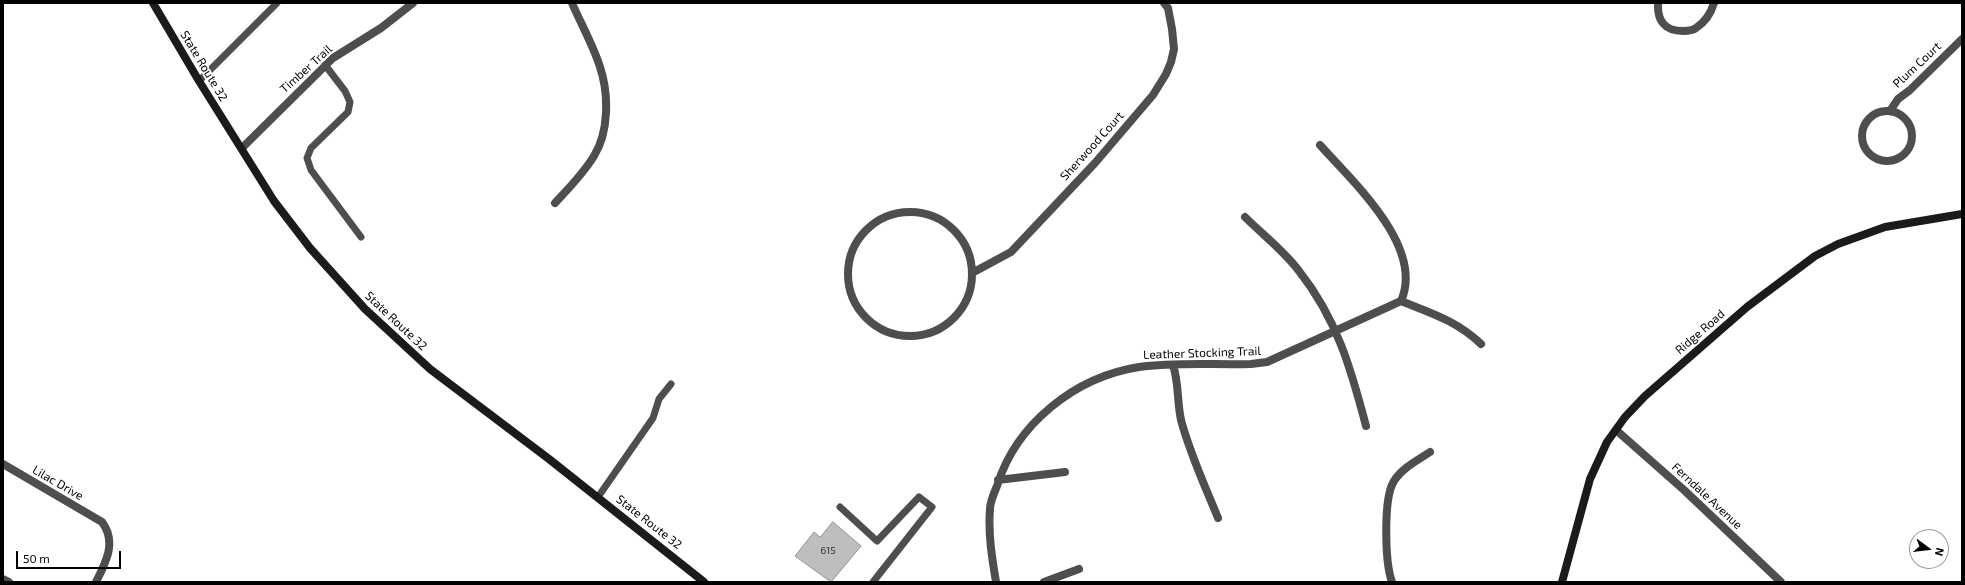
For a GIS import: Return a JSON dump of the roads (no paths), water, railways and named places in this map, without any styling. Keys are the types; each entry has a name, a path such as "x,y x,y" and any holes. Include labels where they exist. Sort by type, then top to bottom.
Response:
{"main road":[{"name":"State Route 32","path":"153,3 199,81 274,201 310,248 365,309 430,369 598,497 704,582"},
{"name":"Ridge Road","path":"1562,582 1590,479 1607,442 1645,396 1747,307 1815,256 1838,244 1885,227 1962,214"}],"street":[{"name":"Timber Trail","path":"242,148 333,58 381,28 413,3"},
{"path":"555,203 577,181 595,155 604,130 606,99 601,68 572,3"},
{"name":"Sherwood Court","path":"972,273 1011,252 1095,164 1152,95 1166,74 1174,49 1168,8 1164,3"},
{"path":"1658,3 1661,22 1665,27 1677,31 1696,28 1711,13 1714,3"},
{"name":"Plum Court","path":"1890,111 1898,99 1910,90 1962,38"},
{"path":"1890,111 1905,118 1913,133 1909,150 1904,156 1888,162 1880,161 1869,154 1863,144 1862,135 1868,120 1882,112 1890,111"},
{"path":"1320,145 1368,199 1393,234 1399,246 1406,271 1406,290 1401,301 1451,321 1468,331 1481,344"},
{"path":"906,212 926,214 944,222 954,231 959,236 968,253 972,273 968,294 958,312 943,326 923,335 902,336 882,330 865,318 853,300 848,281 849,261 856,242 869,227 886,216 906,212"},
{"path":"1245,217 1298,270 1320,300 1337,331 1350,366 1366,426"},
{"name":"Leather Stocking Trail","path":"996,582 990,537 990,508 998,480 1009,456 1034,422 1066,396 1082,386 1105,376 1138,367 1251,364 1267,362 1401,301"},
{"path":"1173,365 1176,375 1181,419 1193,458 1218,518"},
{"name":"Ferndale Avenue","path":"1616,430 1684,490 1781,582"},
{"path":"1392,582 1388,554 1387,510 1389,492 1394,480 1404,470 1430,452"},
{"name":"Lilac Drive","path":"3,464 102,522 106,527 110,541 108,559 96,582"},
{"path":"998,480 1065,472"},
{"path":"1044,582 1079,570"},
{"path":"3,579 9,582"}],"lane":[{"path":"199,81 277,3"},
{"path":"325,65 345,91 350,102 348,112 311,148 308,158 310,170 361,236"},
{"path":"598,497 653,418 659,399 671,384"},
{"path":"840,507 877,541 919,497 932,507 873,582"}]}
